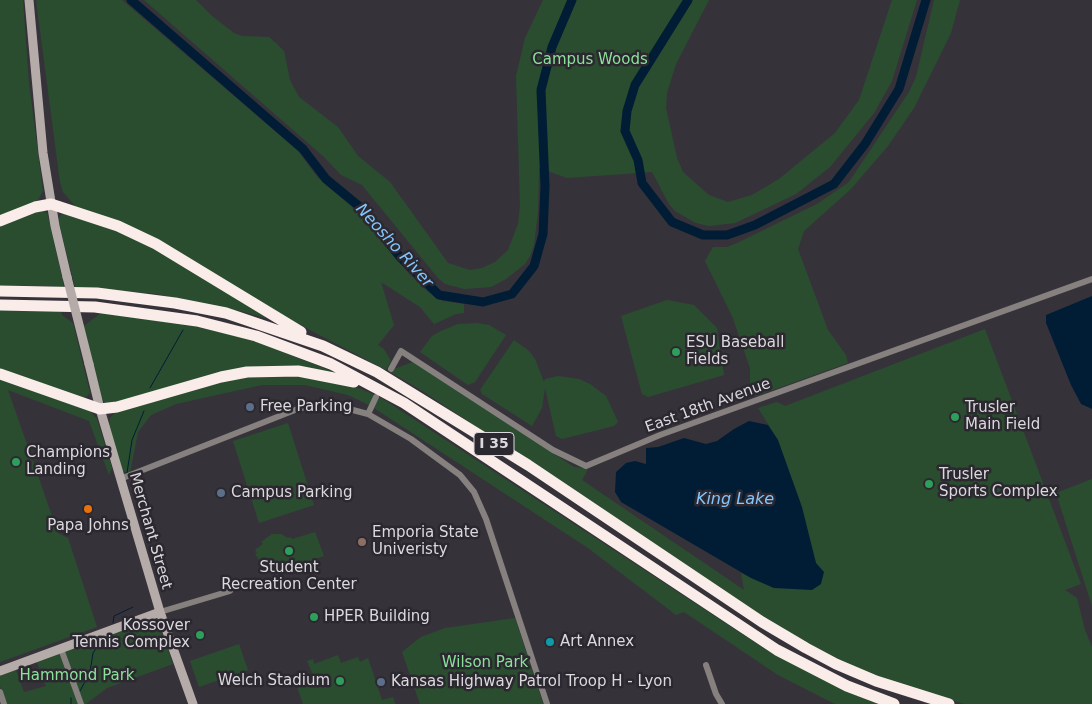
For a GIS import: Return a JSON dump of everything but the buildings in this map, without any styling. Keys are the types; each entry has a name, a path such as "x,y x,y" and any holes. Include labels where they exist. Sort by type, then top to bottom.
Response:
{"highway":[{"path":"0,221 35,207 50,204 118,226 156,244 323,346"},
{"name":"I 35","path":"0,291 97,294 175,303 249,320 323,346 377,372 511,455 762,622 806,648 836,664 876,681 949,704"},
{"name":"I 35","path":"0,305 95,307 197,320 256,336 331,364 394,398 777,650 847,686 894,704"},
{"path":"0,374 100,409 117,407 221,377 247,372 279,370 298,371 345,379 394,398"}],"main road":[{"name":"Merchant Street","path":"29,0 42,145 50,204 100,409 120,479 160,612 193,704"},
{"path":"0,671 160,612"}],"street":[{"name":"East 18th Avenue","path":"391,369 401,351 553,450 586,466 660,435 1092,279"},
{"path":"368,414 376,397"},
{"path":"120,479 300,408 330,404 368,414 411,440 460,475 474,492 481,504 547,704"},
{"path":"160,612 230,591"},
{"path":"62,649 81,704"},
{"path":"706,665 716,694 722,704"},
{"path":"0,692 4,704"}],"green space":[{"path":"0,0 23,0 29,83 43,191 38,200 0,217"},
{"path":"36,0 122,0 298,151 318,178 357,211 409,274 428,292 443,301 464,304 464,313 456,314 434,324 420,307 381,282 394,325 378,345 384,349 391,361 386,370 76,207 63,192 60,182"},
{"name":"Campus Woods","path":"144,0 196,0 212,16 234,33 242,36 269,37 284,51 290,80 299,97 338,127 358,156 390,182 448,263 470,270 482,268 495,262 508,250 518,224 520,205 516,76 525,38 543,0 709,0 676,64 667,93 666,108 677,158 683,172 709,195 728,202 752,195 779,179 835,133 859,100 892,0 917,0 892,81 874,113 830,167 796,194 735,223 709,226 696,223 675,211 669,204 652,172 567,178 539,168 538,211 534,245 530,256 525,264 506,279 491,287 464,289 445,284 438,278 362,185 341,175 324,157"},
{"path":"934,0 960,0 951,33 914,108 888,146 851,189 804,231 798,249 828,330 846,355 848,363 756,396 750,386 750,368 732,316 705,261 713,247 727,247 737,243 817,204 849,182 909,92 916,77"},
{"path":"41,209 47,213 64,287 0,285 0,223"},
{"path":"68,212 133,235 267,315 265,318 156,294 75,287 58,219 61,215"},
{"name":"ESU Baseball Fields","path":"667,300 694,305 717,328 724,375 648,397 642,394 621,316"},
{"path":"0,310 61,311 62,315 73,323 90,393 82,398 0,373"},
{"path":"101,313 196,326 256,341 339,374 294,368 118,403 105,403 101,396 84,326"},
{"path":"477,323 489,325 506,335 475,382 468,385 420,352 432,336 441,331 458,324"},
{"path":"985,329 1081,584 1065,590 1077,598 1085,630 1092,647 1092,704 965,704 937,697 858,669 776,627 424,392 392,373 394,369 413,362 574,467 588,469 582,480 744,590 741,573 774,588 789,587 823,572 816,563 778,440 758,408 777,402 785,406"},
{"path":"514,340 529,351 535,359 544,382 545,379 558,376 579,379 590,384 606,396 618,422 614,426 562,439 556,436 545,388 542,408 532,426 482,394 480,390"},
{"path":"280,373 356,387 375,395 369,405 348,395 305,385 262,385 176,404 151,415 138,432 130,473 122,471 109,427 110,418 116,411 225,379"},
{"name":"Champions Landing","path":"0,379 90,411 97,419 112,468 109,475 89,421 8,390 58,533 68,538 97,627 0,662"},
{"path":"380,397 768,651 826,681 879,704 835,704 778,675 684,612 676,615 588,548 374,408"},
{"path":"288,423 314,505 259,523 233,441"},
{"path":"1092,479 1092,606 1056,493"},
{"name":"Student Recreation Center","path":"315,532 324,556 284,570 282,568 275,573 273,571 269,574 255,554 257,553 255,550 263,544 261,542 272,534 281,534 292,539"},
{"name":"Hammond Park","path":"156,617 173,664 107,688 86,704 6,704 0,686 0,676 16,670 24,692 46,686 36,660"},
{"name":"Wilson Park","path":"515,618 543,704 420,704 402,652 421,637 445,628"},
{"path":"239,644 248,670 199,687 190,661"},
{"name":"Welch Stadium","path":"338,655 341,663 358,657 360,662 368,658 382,700 393,697 395,704 303,704 296,684 314,677 307,661 313,659 314,664"}],"water":[{"path":"1092,296 1092,409 1081,404 1071,385 1046,323 1046,315"},
{"name":"King Lake","path":"749,421 768,425 778,440 802,507 816,563 824,572 821,584 812,590 774,588 751,578 621,502 615,492 616,472 626,463 635,461 646,464 646,448 658,447 684,438 706,444 717,441"}],"waterway":[{"name":"Neosho River","path":"131,0 303,149 326,179 360,207 400,257 439,295 483,302 512,294 534,266 543,234 545,186 541,90 552,47 572,0"},
{"name":"Neosho River","path":"688,0 635,85 627,111 625,131 638,160 642,183 672,222 703,235 727,235 755,225 834,184 865,144 899,89 926,0"},
{"path":"150,388 183,330"},
{"path":"127,473 132,440 144,411"},
{"path":"113,623 114,616 133,607"},
{"path":"80,691 90,672 93,653 112,634"},
{"path":"71,698 71,704"}],"place":[{"name":"ESU Baseball Fields","path":"676,352"},
{"name":"Free Parking","path":"250,407"},
{"name":"Trusler Main Field","path":"955,417"},
{"name":"Champions Landing","path":"16,462"},
{"name":"Trusler Sports Complex","path":"929,484"},
{"name":"Campus Parking","path":"221,493"},
{"name":"Papa Johns","path":"88,509"},
{"name":"Emporia State Univeristy","path":"362,542"},
{"name":"Student Recreation Center","path":"289,551"},
{"name":"HPER Building","path":"314,617"},
{"name":"Kossover Tennis Complex","path":"200,635"},
{"name":"Art Annex","path":"550,642"},
{"name":"Welch Stadium","path":"340,681"},
{"name":"Kansas Highway Patrol Troop H - Lyon","path":"381,682"}]}
